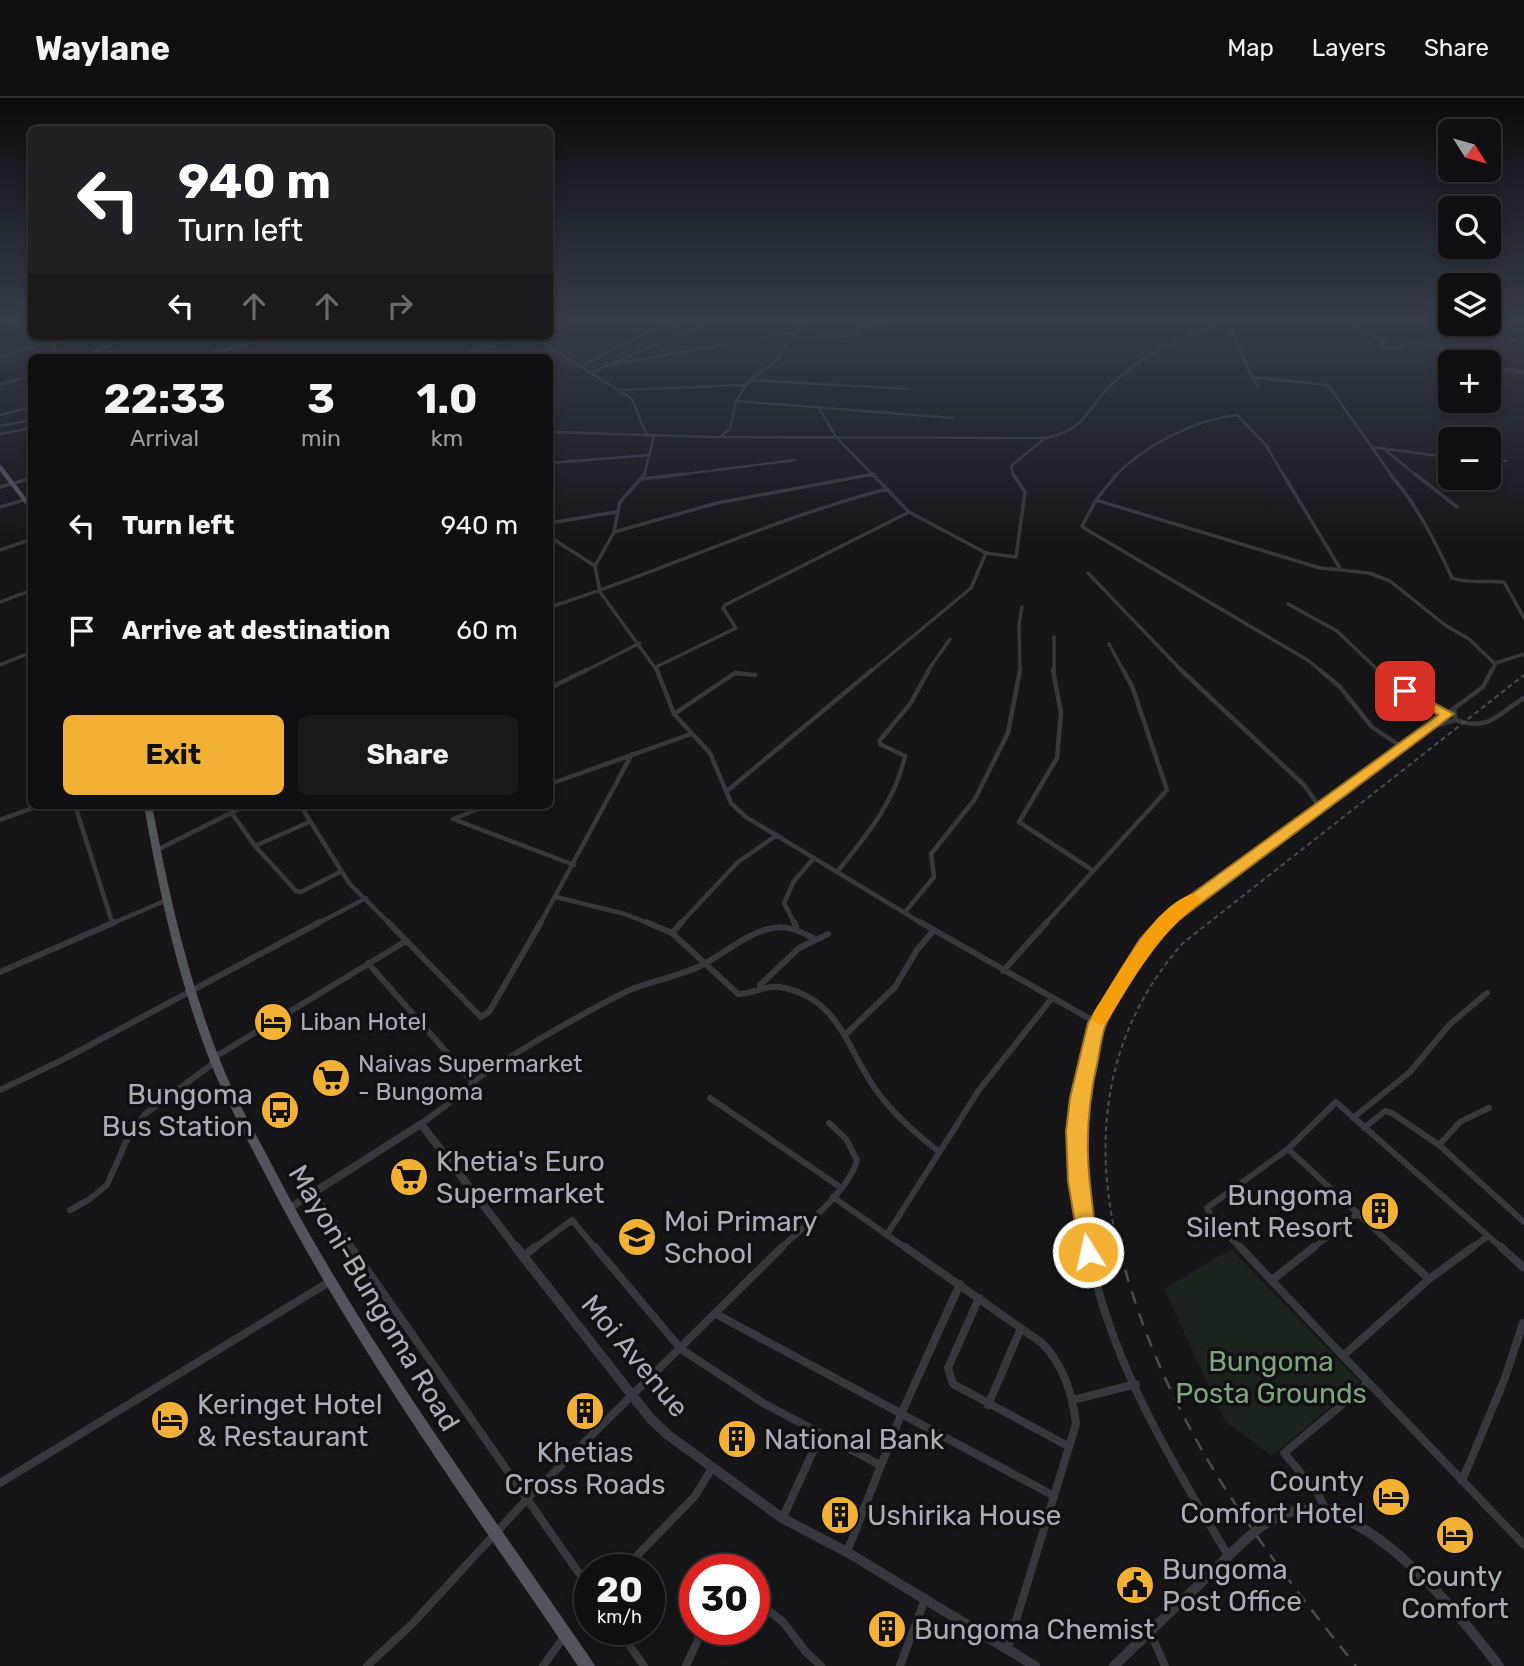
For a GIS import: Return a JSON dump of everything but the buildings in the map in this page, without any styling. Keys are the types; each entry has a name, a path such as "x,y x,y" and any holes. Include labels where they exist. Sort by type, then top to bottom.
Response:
{"main road":[{"path":"0,467 28,506"},
{"name":"Mayoni-Bungoma Road","path":"149,809 156,850 191,992 215,1060 288,1209 329,1282 396,1389 587,1666"}],"street":[{"path":"627,395 634,402 647,436"},
{"path":"720,437 730,429 736,401 740,395"},
{"path":"553,432 720,437 1046,438 1077,427 1103,395"},
{"path":"1335,395 1382,464 1405,491 1430,531 1452,578 1460,581 1483,579 1504,582 1524,618"},
{"path":"736,401 953,418"},
{"path":"0,415 28,408"},
{"path":"819,408 836,437 909,512 986,552 1017,556 1025,492 1012,474 1011,466 1046,438"},
{"path":"1340,571 1266,445 1236,415 1204,423 1144,449 1110,480 1082,526 1309,661 1340,687 1372,727 1402,747"},
{"path":"0,426 28,421"},
{"path":"0,434 28,429"},
{"path":"654,436 641,479 623,497 616,512 614,532 595,566 600,592 656,667 674,714 710,753 731,803 746,817 837,872 1003,971 1097,1023"},
{"path":"1373,447 1438,456"},
{"path":"1381,447 1457,507"},
{"path":"553,463 650,455"},
{"path":"641,479 795,460"},
{"path":"1501,460 1506,461"},
{"path":"614,532 708,505 874,474"},
{"path":"0,487 28,479"},
{"path":"553,606 600,592 793,515 887,489"},
{"path":"0,508 24,500"},
{"path":"1096,500 1320,568 1367,572 1390,583 1444,624 1468,638 1482,655 1495,664"},
{"path":"553,522 616,512"},
{"path":"656,667 736,628 723,608 724,605 909,512"},
{"path":"553,539 595,566"},
{"path":"0,550 28,540"},
{"path":"727,791 971,588 986,552"},
{"path":"1088,573 1199,688 1304,785 1319,806"},
{"path":"0,602 28,592"},
{"path":"1288,604 1337,631 1392,683 1451,712 1456,720 1474,727 1488,724 1512,704 1524,698"},
{"path":"905,912 934,877 931,854 975,799 1008,733 1020,674 1019,625 1022,607"},
{"path":"1054,637 1056,662 1053,669 1058,689 1060,747 1057,758 1018,822 1092,870"},
{"path":"837,872 876,821 899,779 905,756 880,744 880,740 910,704 919,684 950,639"},
{"path":"553,686 640,643"},
{"path":"1003,971 1167,790 1132,686 1109,644"},
{"path":"0,665 28,654"},
{"path":"1229,1557 1192,1499 1136,1384 1093,1274 1083,1229 1076,1131 1079,1098 1097,1023 1146,944 1166,921 1319,806 1451,712 1483,687 1495,664 1524,654"},
{"path":"674,714 735,673 755,676"},
{"path":"1431,727 1456,720"},
{"path":"553,783 691,734"},
{"path":"302,809 340,872 478,1017 483,1017 489,1012 556,897 632,754"},
{"path":"0,820 30,809"},
{"path":"76,809 112,922"},
{"path":"156,850 192,835 238,809"},
{"path":"474,809 453,819 574,865"},
{"path":"231,812 255,846 297,892 340,872"},
{"path":"255,846 309,822"},
{"path":"672,933 738,862 777,835"},
{"path":"813,938 796,926 784,903 794,881 814,858"},
{"path":"556,897 625,914 672,933 738,994 758,987 798,947 813,938 828,934"},
{"path":"0,972 169,898"},
{"path":"0,1090 366,898"},
{"path":"288,1209 421,1124 469,1088 472,1081 502,1061 632,989 647,987 706,963 758,930 796,926"},
{"path":"846,1034 895,987 917,950 934,930"},
{"path":"70,1210 91,1200 110,1182 122,1145 137,1123 166,1098 215,1060 368,962 406,941"},
{"path":"368,962 472,1081"},
{"path":"758,987 783,987 817,999 826,1007 846,1034 875,1089 909,1128 939,1151"},
{"path":"1353,1118 1410,1072 1450,1024 1487,993"},
{"path":"888,1233 979,1090 1052,998"},
{"path":"710,1098 840,1187"},
{"path":"1524,1268 1336,1102 1288,1149 1207,1208 1213,1219 1524,1545"},
{"path":"1439,1145 1456,1122 1489,1108"},
{"path":"1364,1128 1388,1111 1439,1145 1524,1222"},
{"name":"Moi Avenue","path":"421,1124 632,1396 668,1436 782,1518 847,1552 1035,1666"},
{"path":"367,1666 413,1623 527,1499 833,1197 854,1172 857,1160 846,1139 829,1124"},
{"path":"1288,1149 1429,1279"},
{"path":"313,1192 574,1566"},
{"path":"833,1197 1042,1343 1058,1359 1073,1400 1076,1424 1007,1650"},
{"path":"1272,1280 1358,1213"},
{"path":"522,1257 572,1220 681,1349 745,1392 880,1465"},
{"path":"1343,1356 1429,1279 1488,1236"},
{"path":"0,1483 329,1282"},
{"path":"847,1552 902,1412 960,1284"},
{"path":"979,1298 948,1368 953,1384 1068,1446"},
{"path":"716,1314 847,1387 902,1412 1054,1496"},
{"path":"1462,1481 1477,1435 1513,1357 1523,1323"},
{"path":"988,1405 1021,1328"},
{"path":"1327,1513 1317,1492 1284,1453 1368,1382"},
{"path":"1073,1400 1136,1384"},
{"path":"782,1518 821,1434"},
{"path":"639,1554 695,1496 712,1468"},
{"path":"1114,1666 1272,1519 1306,1510 1327,1513 1400,1552 1424,1575 1499,1666"},
{"path":"900,1666 925,1599"},
{"path":"770,1612 821,1666"},
{"path":"1150,1632 1166,1666"},
{"path":"543,1666 566,1635"},
{"path":"629,1645 644,1666"},
{"path":"685,1666 695,1645"}],"green space":[{"name":"Bungoma Posta Grounds","path":"1231,1249 1360,1382 1272,1456 1225,1421 1164,1289"}],"railway":[{"path":"1119,1249 1110,1207 1106,1166 1106,1126 1111,1087 1121,1049 1136,1012 1157,977 1183,943 1524,675"},
{"path":"1119,1247 1137,1308 1159,1365 1214,1470 1280,1568 1356,1666"}],"slow traffic":[{"path":"1101,1017 1146,944 1166,921 1192,900"}],"place":[{"name":"Liban Hotel","path":"273,1022"},
{"name":"Naivas Supermarket - Bungoma","path":"331,1078"},
{"name":"Bungoma Bus Station","path":"280,1110"},
{"name":"Khetia's Euro Supermarket","path":"409,1177"},
{"name":"Bungoma Silent Resort","path":"1380,1211"},
{"name":"Moi Primary School","path":"637,1237"},
{"name":"Khetias Cross Roads","path":"585,1411"},
{"name":"Keringet Hotel & Restaurant","path":"170,1420"},
{"name":"National Bank","path":"737,1439"},
{"name":"County Comfort Hotel","path":"1391,1497"},
{"name":"Ushirika House","path":"840,1515"},
{"name":"County Comfort","path":"1455,1535"},
{"name":"Bungoma Post Office","path":"1135,1585"},
{"name":"Bungoma Chemist","path":"887,1629"}],"route":[{"path":"1088,1252 1078,1181 1076,1131 1079,1098 1097,1023 1146,944 1166,921 1447,714 1405,691"}]}
